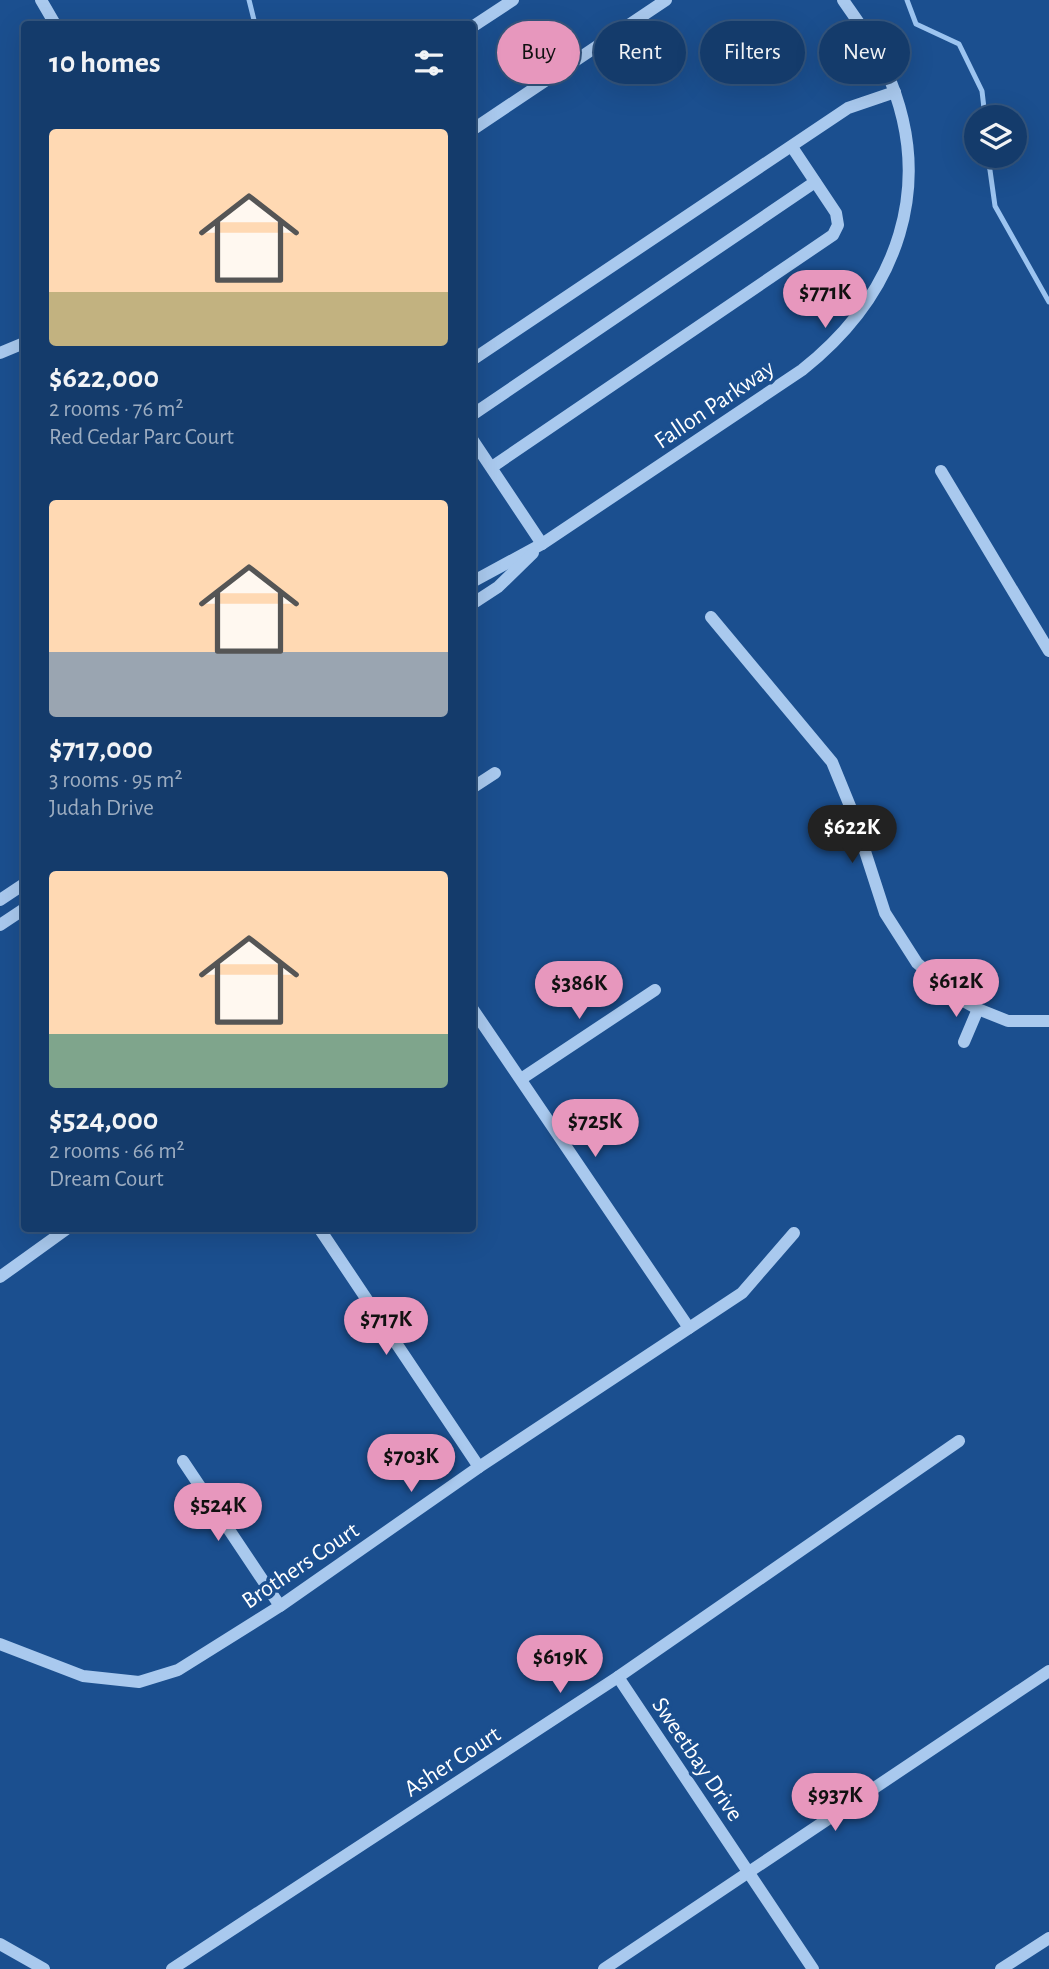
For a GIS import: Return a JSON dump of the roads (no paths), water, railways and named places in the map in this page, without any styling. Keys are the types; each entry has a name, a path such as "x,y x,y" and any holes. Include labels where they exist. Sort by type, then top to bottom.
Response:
{"street":[{"path":"41,0 53,21"},
{"path":"476,24 513,0"},
{"path":"476,127 666,0"},
{"name":"Fallon Parkway","path":"476,580 542,544 802,370 835,344 863,311 891,261 902,222 909,177 906,133 895,92 874,45 843,0"},
{"path":"476,357 848,108 895,92"},
{"path":"492,467 833,235 838,225 836,213 792,147"},
{"path":"476,412 815,182"},
{"path":"0,353 21,344"},
{"path":"476,445 542,544"},
{"path":"941,471 1049,651"},
{"name":"Fallon Parkway","path":"476,601 498,587 542,544"},
{"path":"711,617 832,762 852,811 886,912 917,963 958,998 978,1009 1008,1021 1049,1021"},
{"path":"476,785 495,773"},
{"path":"0,900 21,886"},
{"path":"0,925 21,911"},
{"path":"521,1079 655,990"},
{"path":"964,1042 978,1009"},
{"path":"476,1014 690,1328"},
{"path":"0,1277 62,1232"},
{"path":"323,1232 479,1467"},
{"name":"Brothers Court","path":"0,1644 83,1676 139,1682 178,1670 280,1606 479,1467 742,1293 794,1233"},
{"name":"Asher Court","path":"172,1969 618,1677 959,1441"},
{"path":"183,1461 280,1606"},
{"path":"604,1969 1049,1671"},
{"name":"Sweetbay Drive","path":"618,1677 813,1969"},
{"path":"1001,1969 1049,1938"},
{"path":"0,1944 44,1969"}],"waterway":[{"path":"249,0 254,21"},
{"path":"907,0 916,24 959,44 982,91 984,105"},
{"path":"990,168 995,206 1049,302"}]}
